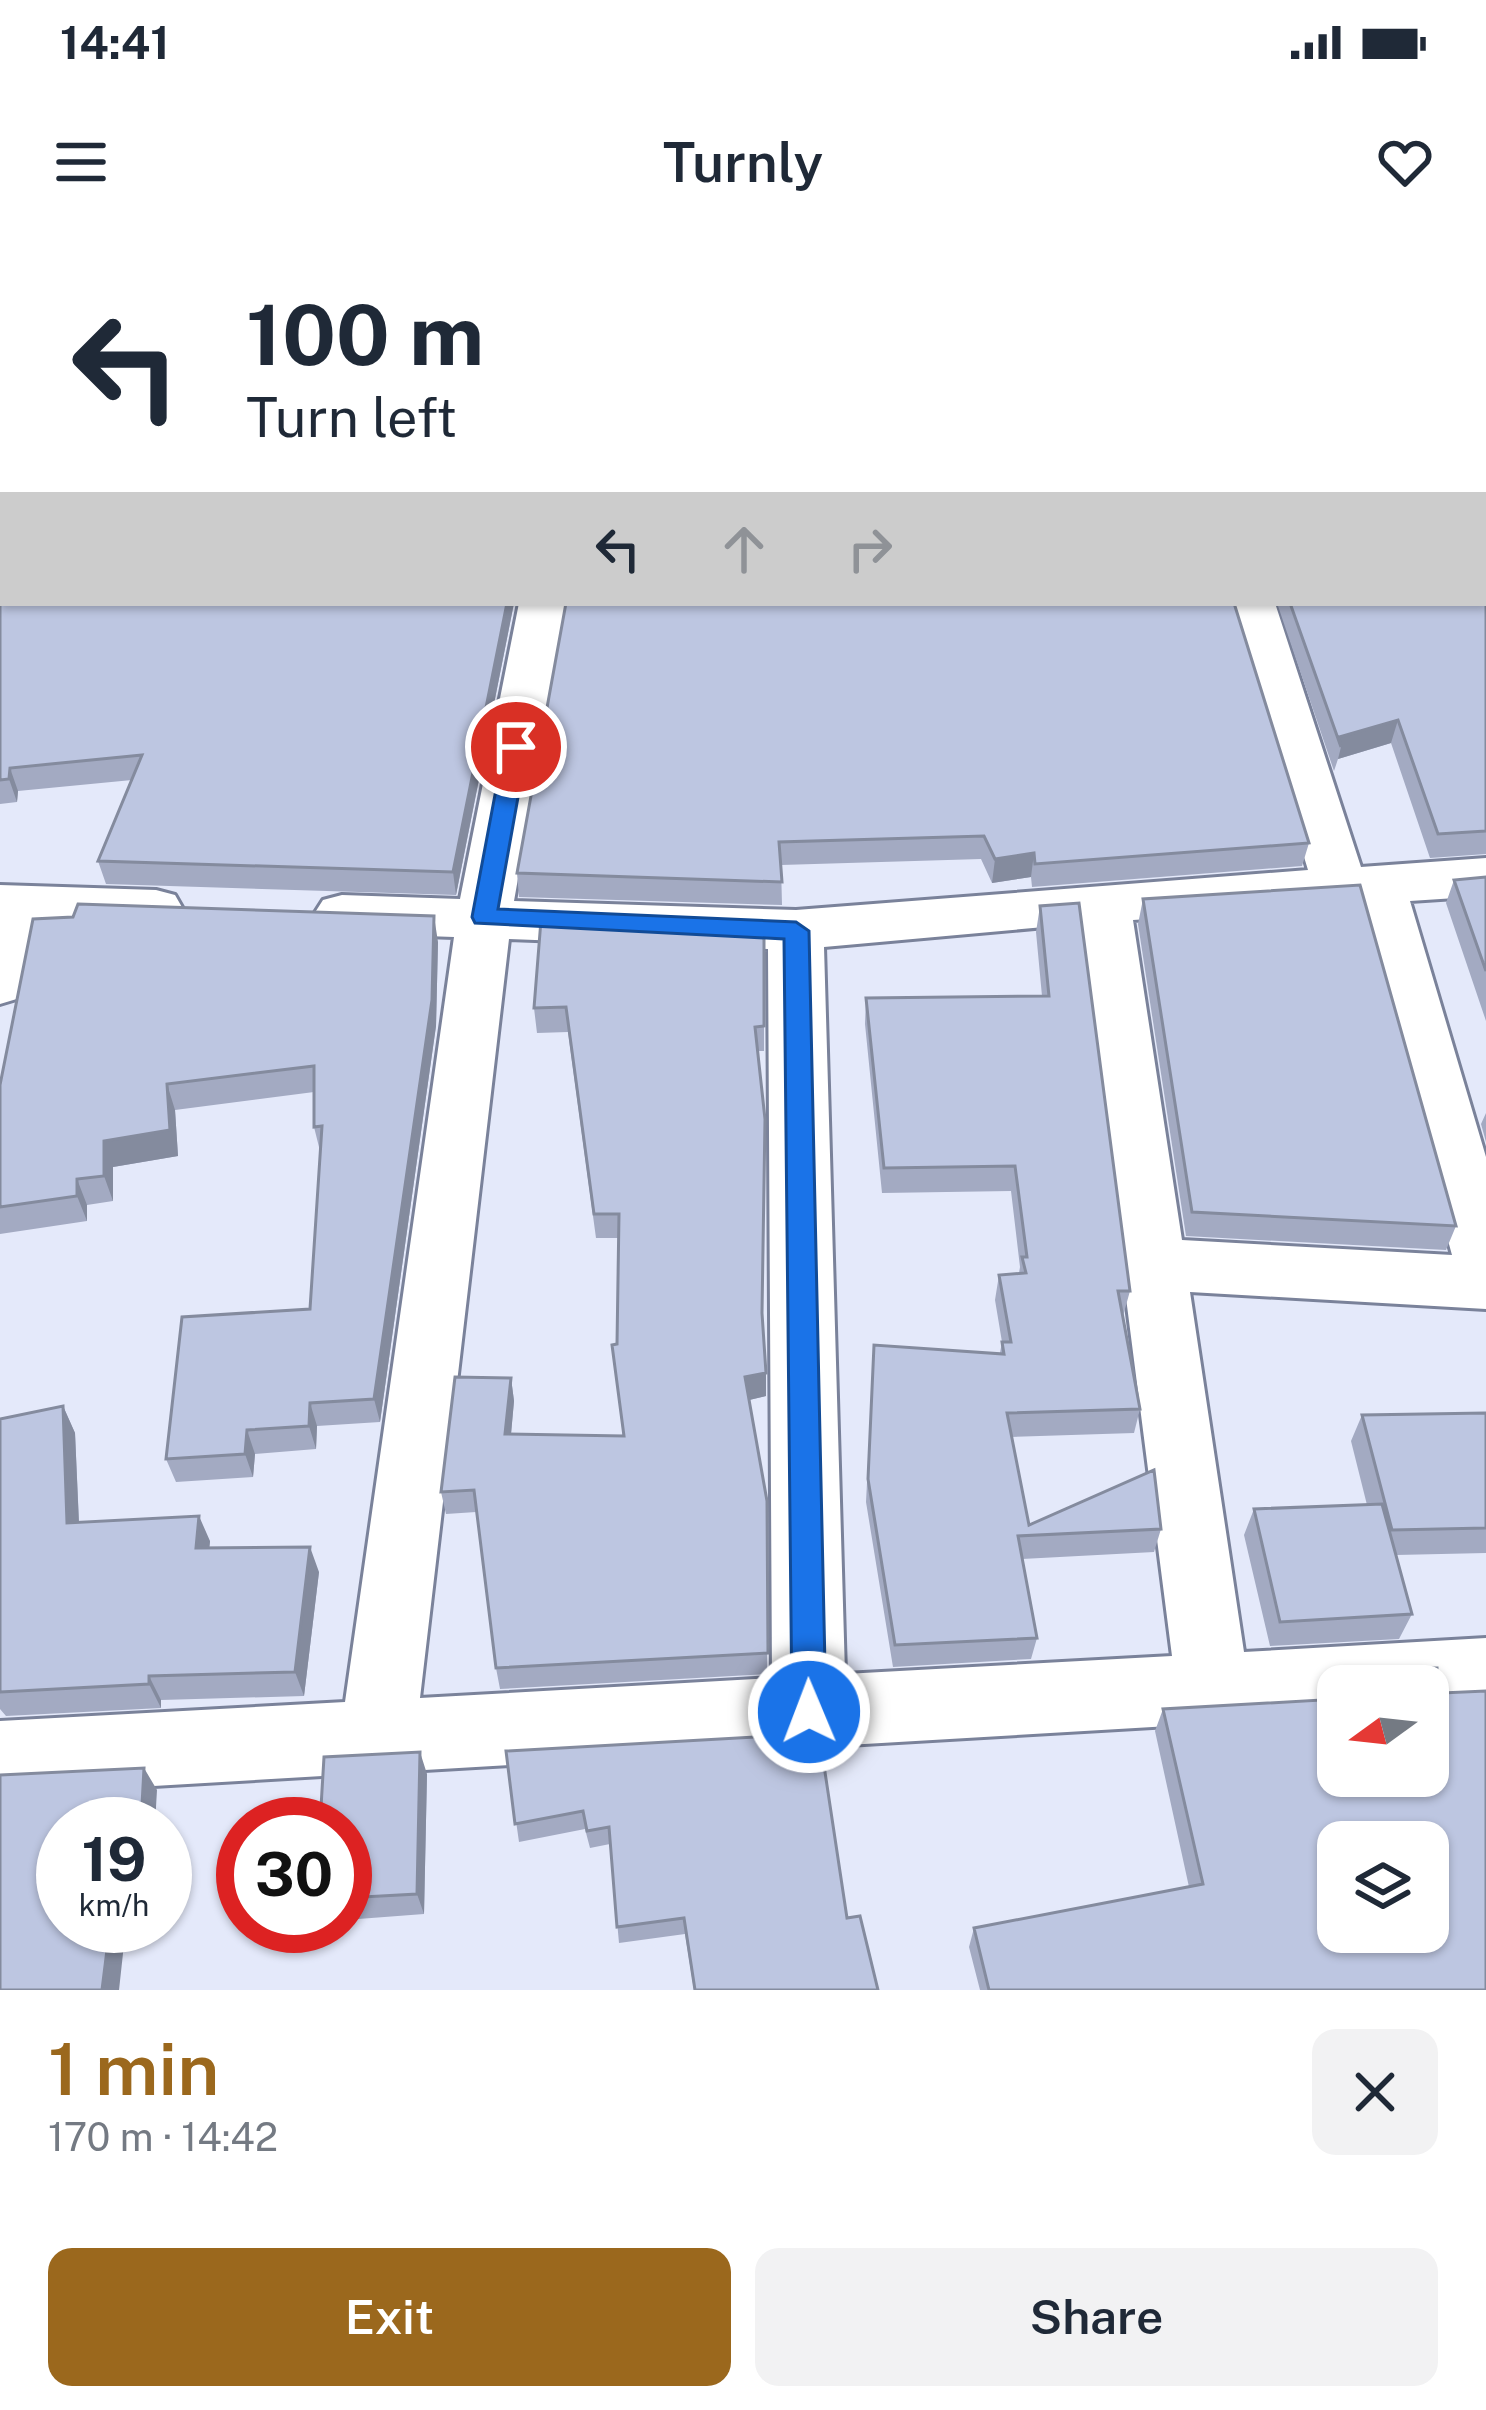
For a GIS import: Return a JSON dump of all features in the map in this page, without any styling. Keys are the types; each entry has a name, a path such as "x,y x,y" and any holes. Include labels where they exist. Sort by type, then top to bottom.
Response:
{"street":[{"path":"378,1736 484,917 542,606"},
{"path":"1252,606 1359,887 1486,1263"},
{"path":"295,912 796,931 1102,903 1486,878"},
{"path":"1102,903 1213,1688"},
{"path":"0,983 5,905 200,910"},
{"path":"796,931 809,1712"},
{"path":"1150,1264 1486,1283"},
{"path":"0,1758 1486,1672"}],"building":[{"path":"0,606 506,606 453,872 98,861 142,755 10,768 9,779 0,780"},
{"path":"565,606 1235,606 1309,843 1035,864 1034,853 995,859 984,836 779,842 782,882 517,873"},
{"path":"1291,606 1486,606 1486,831 1438,834 1398,720 1339,737 1341,747"},
{"path":"1486,877 1486,971 1454,880"},
{"path":"1360,885 1456,1226 1192,1212 1143,899"},
{"path":"1079,903 1130,1291 1118,1291 1140,1409 1007,1413 1029,1525 1154,1470 1161,1529 1018,1536 1037,1638 895,1645 868,1479 874,1345 1004,1354 1002,1342 1011,1342 999,1275 1026,1273 1022,1257 1027,1257 1015,1166 884,1168 866,998 1049,996 1040,906"},
{"path":"78,904 434,916 432,1000 374,1399 310,1403 309,1426 247,1430 245,1454 166,1459 182,1317 310,1309 322,1126 314,1127 314,1066 167,1084 170,1130 104,1141 104,1176 77,1179 77,1196 0,1207 0,1085 33,919 73,917"},
{"path":"541,920 764,928 764,1026 755,1027 765,1119 762,1313 766,1373 745,1377 767,1501 768,1653 496,1668 474,1490 441,1492 455,1377 511,1378 505,1434 624,1436 612,1345 617,1344 619,1214 594,1214 566,1007 534,1008"},
{"path":"63,1406 67,1523 199,1516 196,1548 310,1547 295,1672 149,1676 149,1684 0,1692 0,1419"},
{"path":"1486,1413 1486,1528 1392,1530 1362,1415"},
{"path":"1382,1504 1412,1614 1280,1622 1254,1509"},
{"path":"1486,1691 1486,1990 989,1990 974,1928 1203,1884 1163,1709 1317,1700 1317,1797 1449,1797 1449,1693"},
{"path":"811,1734 812,1740 820,1739 847,1918 860,1916 878,1990 695,1990 684,1918 617,1927 609,1827 587,1831 583,1811 515,1824 506,1751"},
{"path":"420,1752 417,1894 372,1896 372,1797 322,1797 324,1757"},
{"path":"144,1768 142,1797 36,1797 36,1953 107,1953 102,1990 0,1990 0,1775"}],"route":[{"path":"516,747 484,917 796,931 809,1712"}]}
